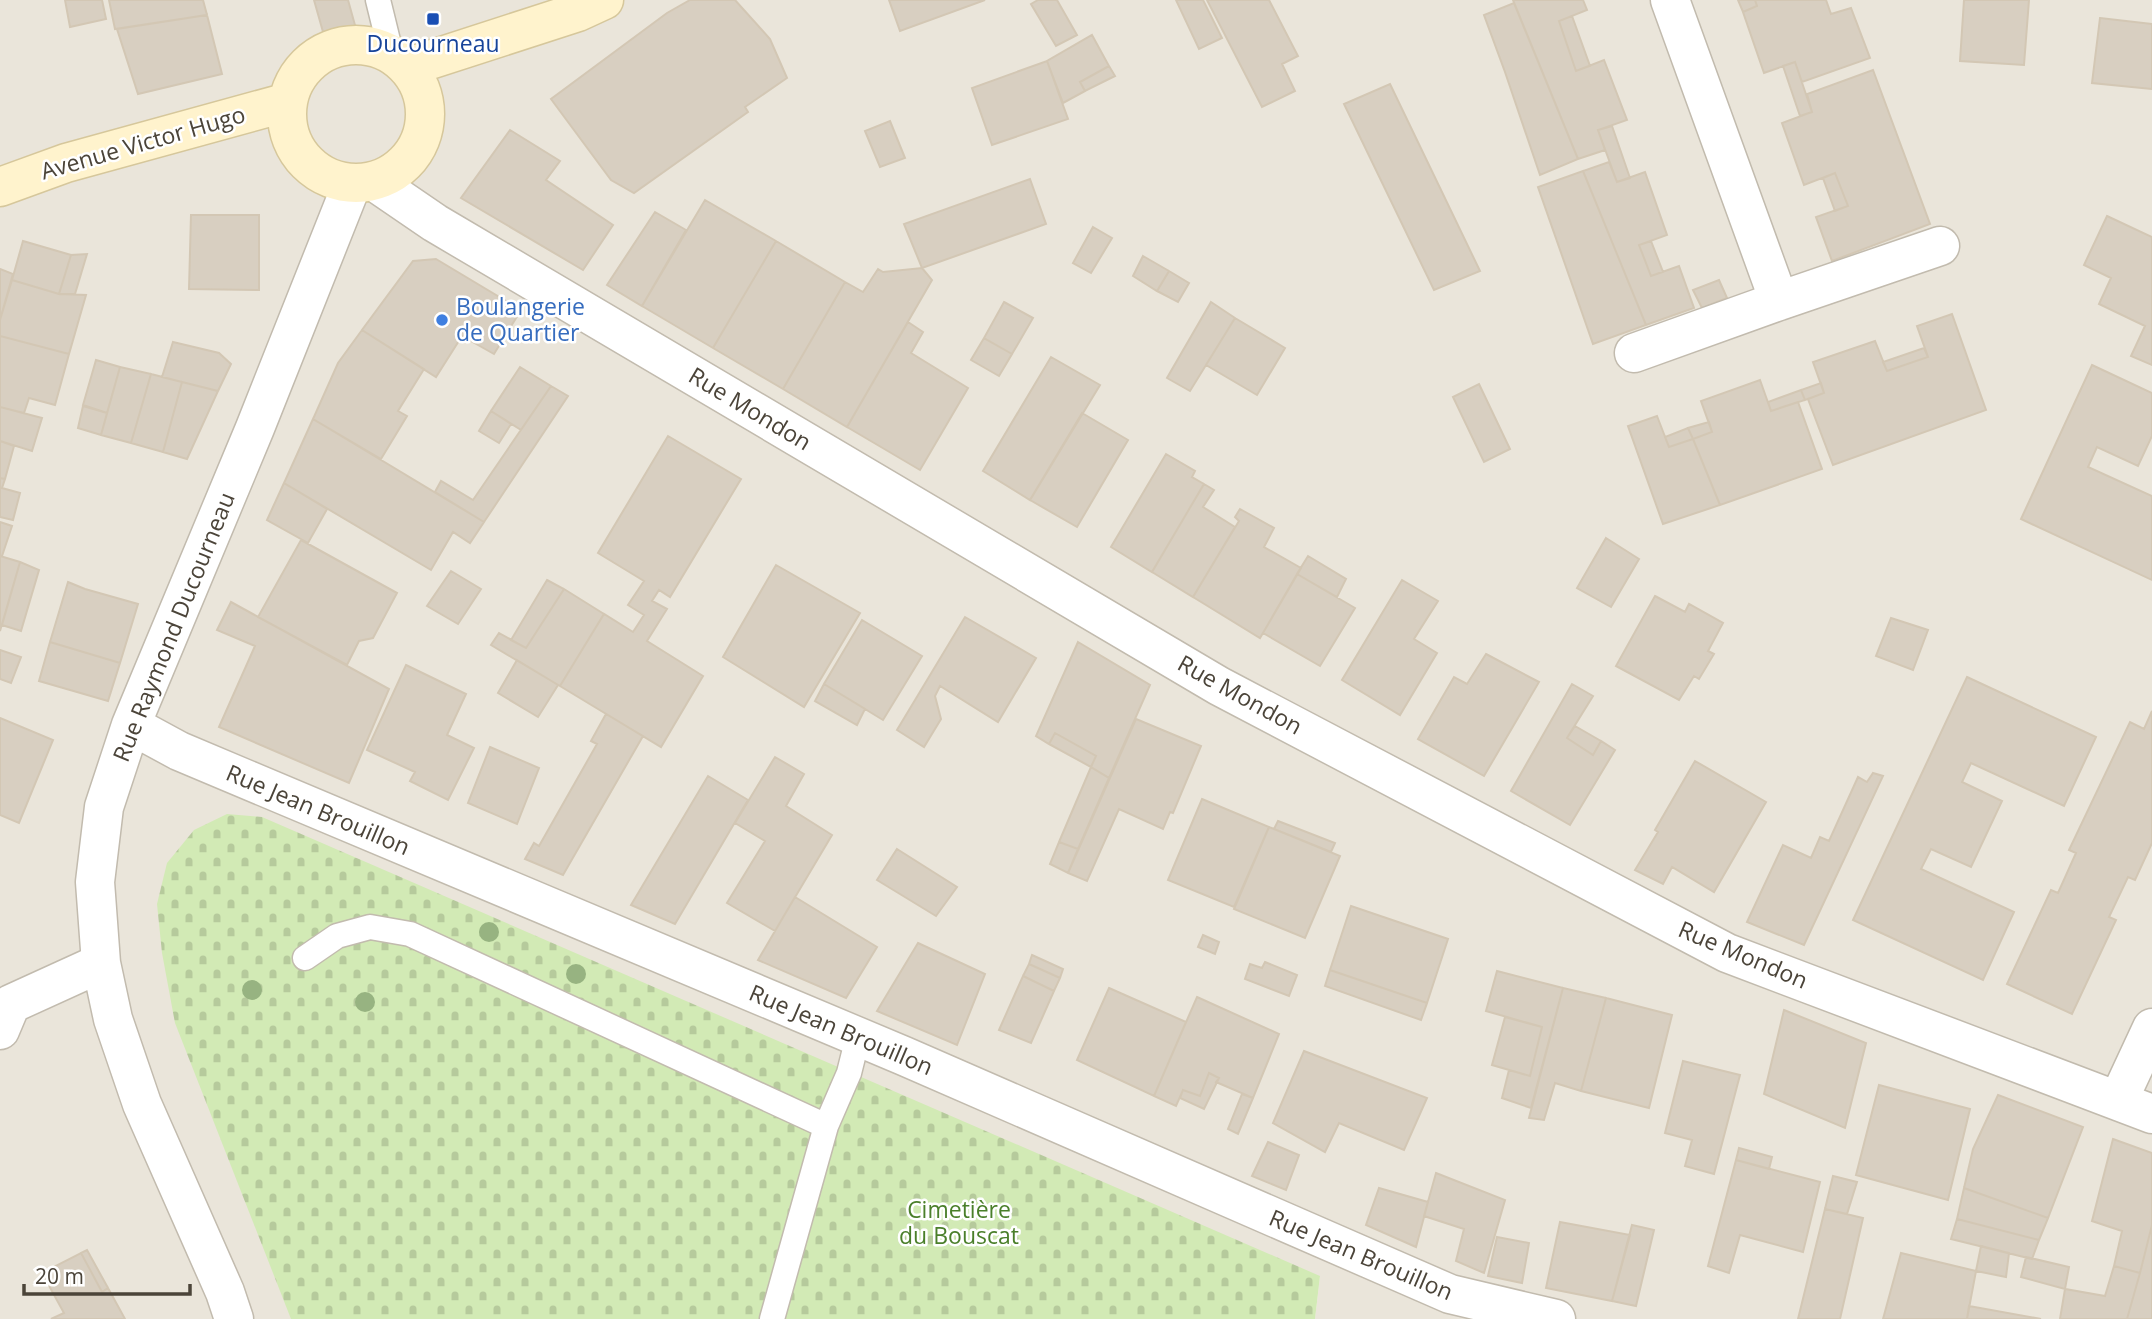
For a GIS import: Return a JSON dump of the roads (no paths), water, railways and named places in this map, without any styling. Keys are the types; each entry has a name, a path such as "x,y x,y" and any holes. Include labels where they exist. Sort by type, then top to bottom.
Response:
{"street":[{"path":"400,60 578,12 604,0"},
{"path":"1670,0 1779,302"},
{"path":"348,45 370,46 400,60 421,87 426,110 424,134 414,155 396,172 363,183 329,179 309,167 295,148 287,125 288,102 295,81 308,64 327,51 348,45"},
{"name":"Avenue Victor Hugo","path":"0,187 66,163 288,102"},
{"name":"Rue Raymond Ducourneau","path":"234,1319 225,1292 142,1104 113,1019 101,963 95,881 104,807 131,725 363,183"},
{"name":"Rue Mondon","path":"363,183 1194,672 1727,953 2135,1107"},
{"path":"1634,353 1940,246"},
{"name":"Rue Jean Brouillon","path":"131,725 179,751 858,1037 1450,1294 1556,1319"},
{"path":"0,1030 11,1004 101,963"},
{"path":"2135,1107 2152,1028"}],"lane":[{"path":"378,0 400,60"},
{"path":"305,958 337,936 370,927 410,934 826,1126"},
{"path":"772,1319 826,1126 849,1073 858,1037"}],"place":[{"name":"Ducourneau","path":"433,19"},
{"name":"Boulangerie de Quartier","path":"442,320"}],"park label":[{"name":"Cimetière du Bouscat","path":"959,1223"}]}
